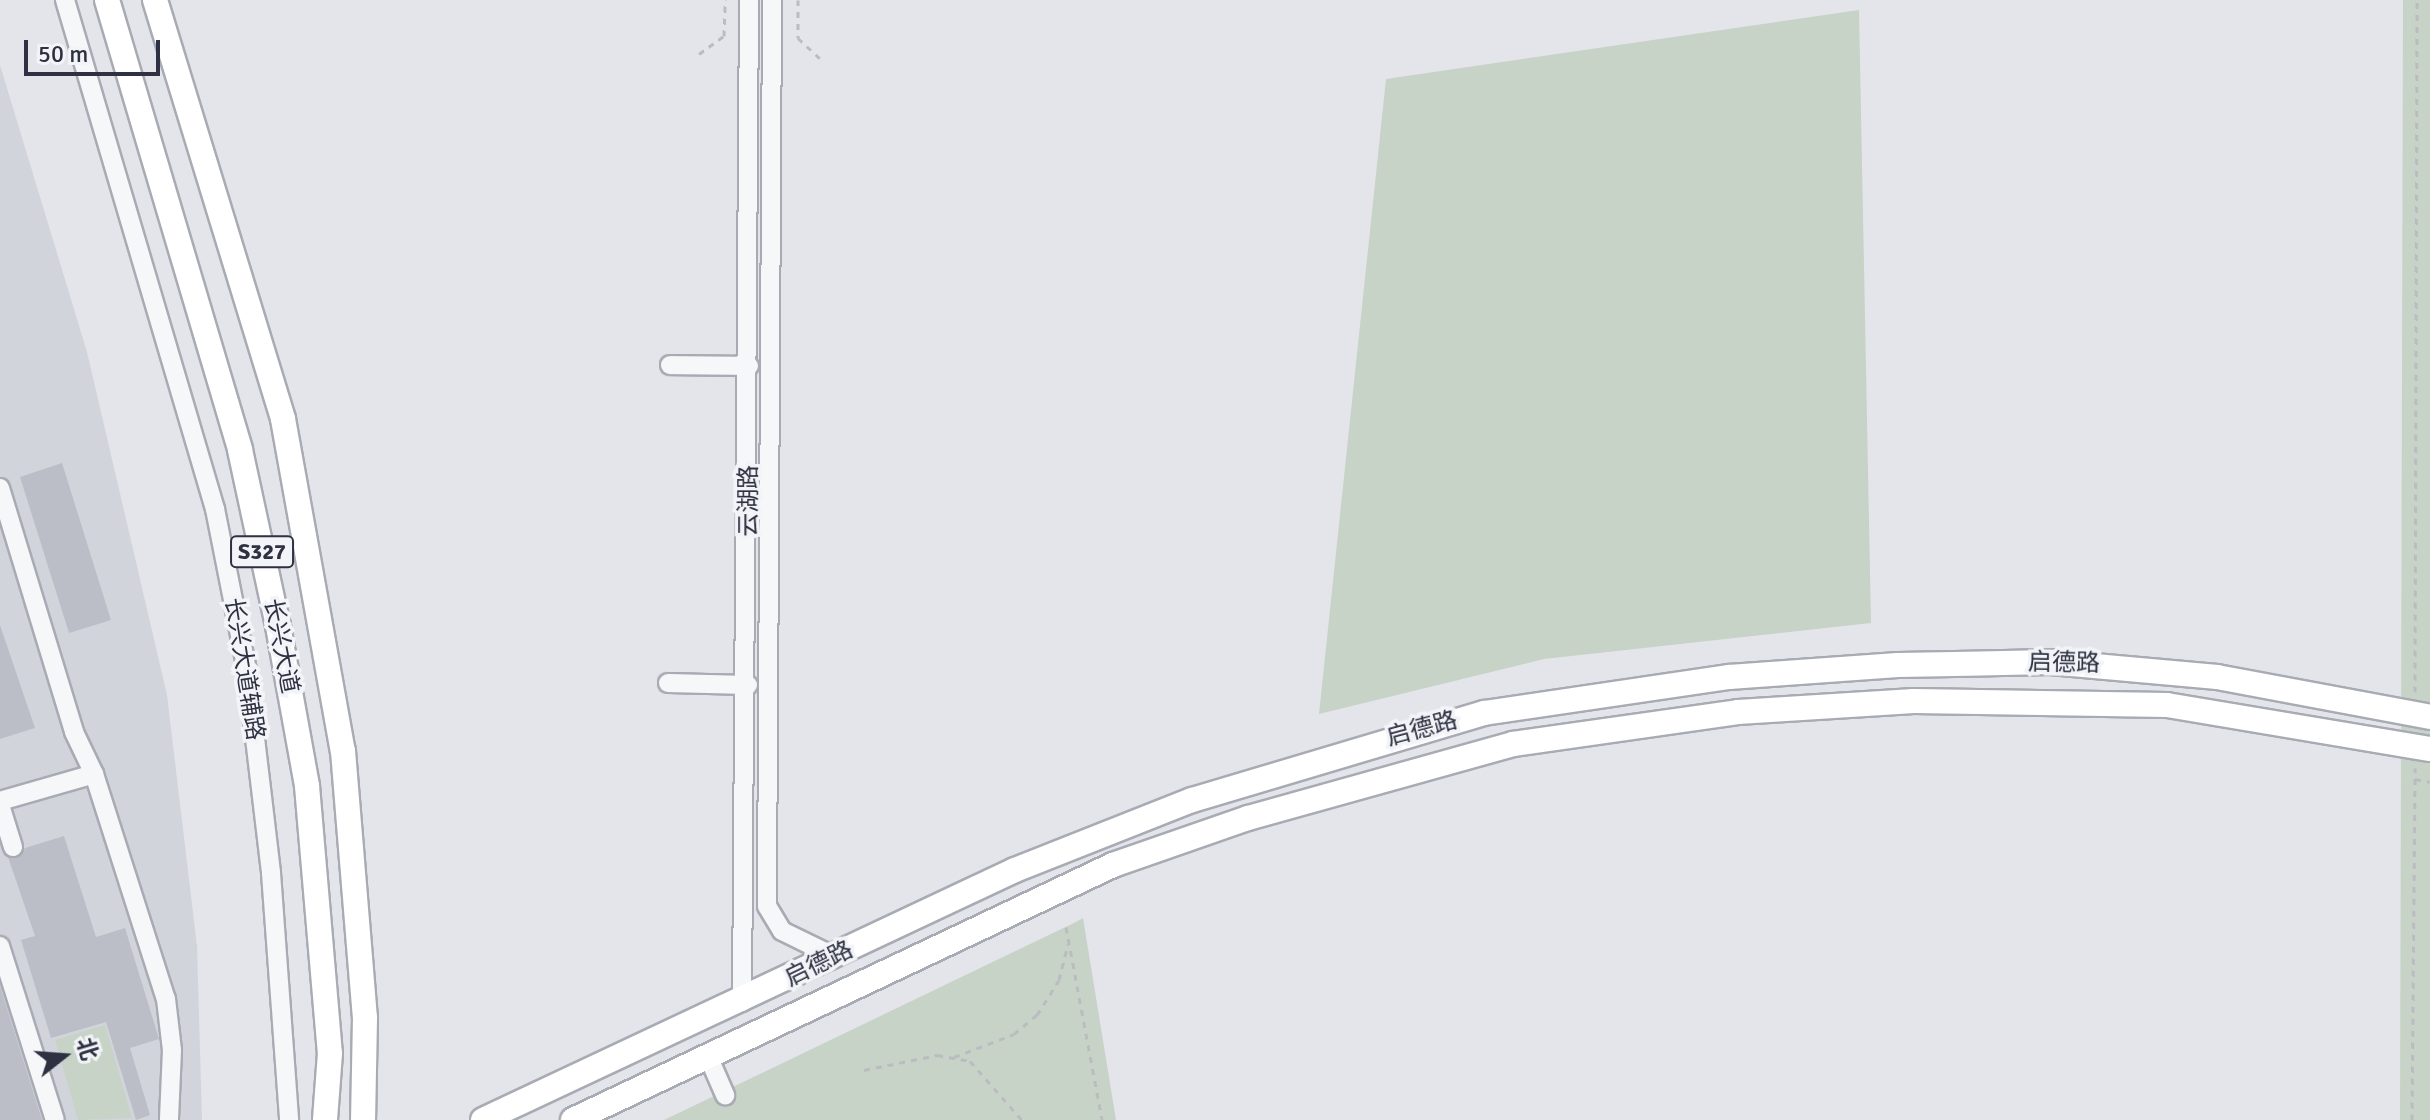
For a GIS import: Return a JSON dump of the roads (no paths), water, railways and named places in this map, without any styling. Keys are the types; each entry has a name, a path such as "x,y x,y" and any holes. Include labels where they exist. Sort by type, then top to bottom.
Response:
{"main road":[{"name":"长兴大道","path":"107,0 240,450 278,626 307,786 330,1053 325,1120"},
{"name":"长兴大道","path":"155,0 283,419 343,751 365,1018 363,1120"},
{"name":"启德路","path":"483,1120 742,1002 1015,870 1192,800 1484,713 1729,677 1898,665 2050,662 2226,678 2422,716"},
{"path":"2222,711 2226,678"},
{"name":"启德路","path":"573,1120 1113,865 1248,818 1513,744 1738,712 1914,701 2167,705 2222,711 2422,747"}],"street":[{"name":"长兴大道辅路","path":"65,0 215,509 247,671 271,873 289,1120"},
{"name":"云湖路","path":"742,1002 748,685 749,0"},
{"name":"云湖路","path":"772,0 767,906 782,931 835,957"},
{"path":"670,365 749,366"},
{"path":"0,488 74,732 94,774 170,1013 169,1120"},
{"path":"668,683 748,685"},
{"path":"13,847 0,803 94,774"},
{"path":"0,946 55,1120"},
{"path":"708,1056 725,1095"}]}
